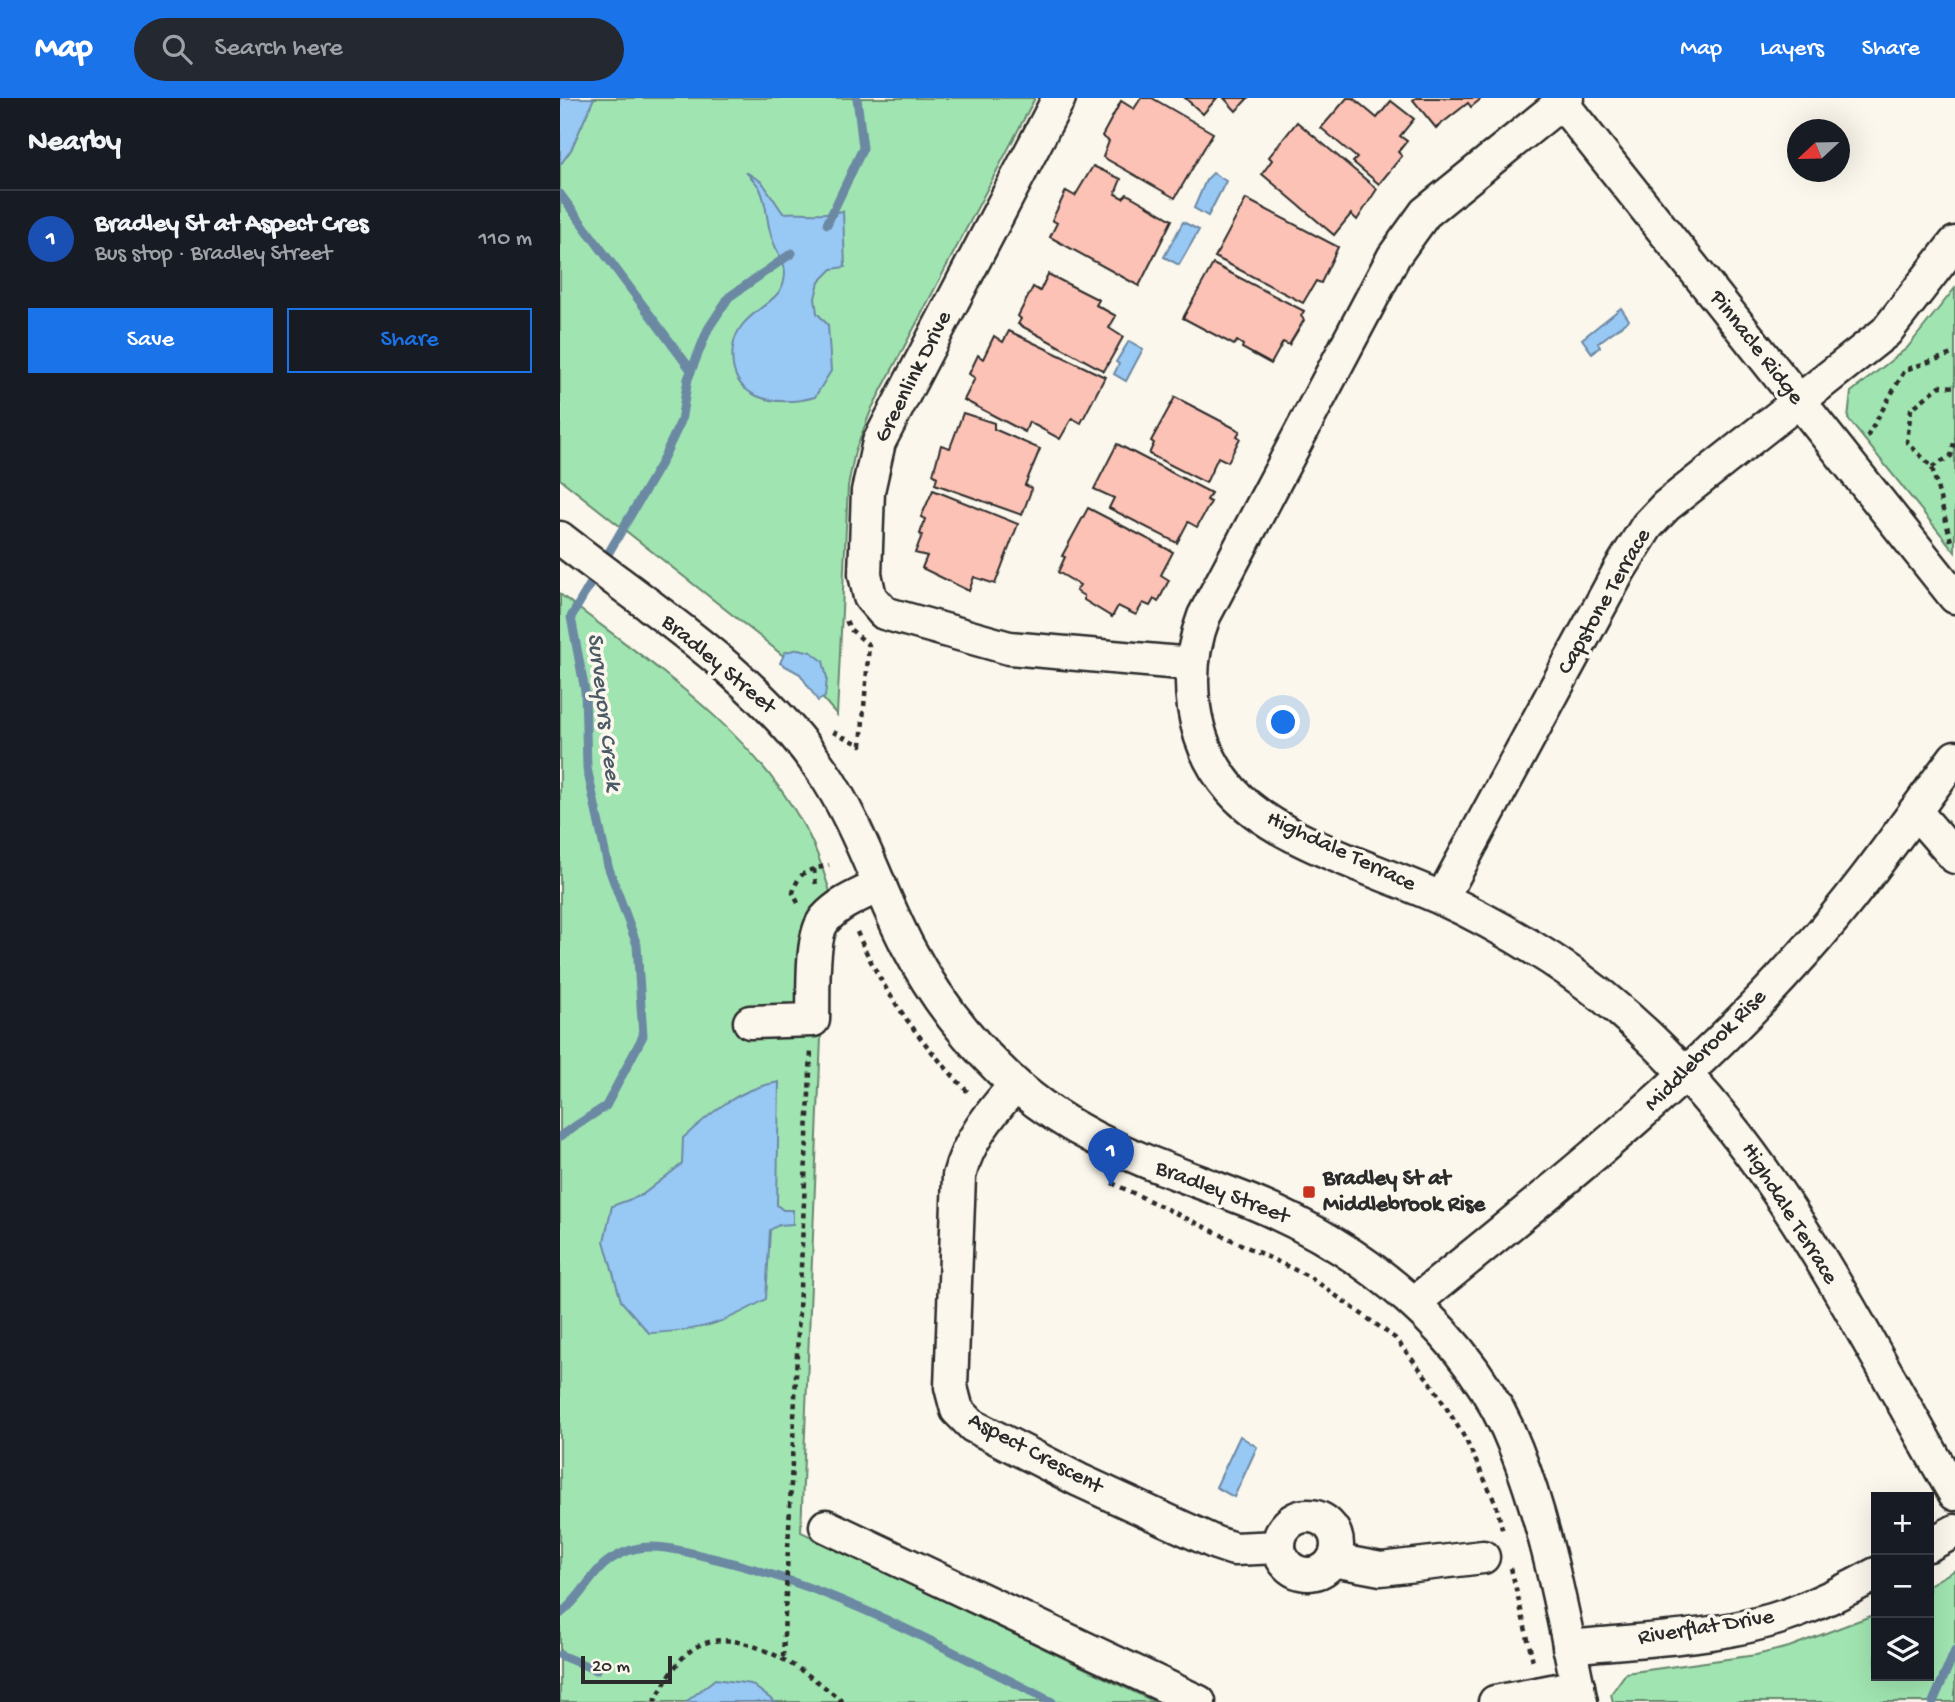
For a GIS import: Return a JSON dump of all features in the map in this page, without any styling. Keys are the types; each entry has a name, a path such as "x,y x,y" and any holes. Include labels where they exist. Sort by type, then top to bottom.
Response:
{"street":[{"name":"Greenlink Drive","path":"1059,98 880,442 868,491 866,586 875,605 896,619 1009,648 1192,664"},
{"name":"Highdale Terrace","path":"1562,99 1441,199 1403,242 1293,444 1204,616 1192,664 1192,695 1201,734 1219,774 1232,792 1266,821 1442,898 1552,960 1633,1023 1687,1073 1734,1129 1778,1188 1955,1494"},
{"name":"Pinnacle Ridge","path":"1562,99 1798,402 1955,597"},
{"name":"Capstone Terrace","path":"1442,898 1620,569 1647,526 1677,498 1886,332 1955,243"},
{"name":"Bradley Street","path":"564,541 750,687 801,741 824,773 852,822 907,945 933,988 957,1023 1015,1085 1069,1124 1134,1159 1250,1202 1326,1236 1358,1257 1413,1303 1483,1388 1515,1446 1547,1548 1579,1694"},
{"name":"Middlebrook Rise","path":"1413,1303 1642,1115 1687,1073 1804,953 1955,757"},
{"path":"1915,811 1955,857"},
{"path":"750,1022 813,1020 818,936 823,921 844,902 880,886"},
{"name":"Aspect Crescent","path":"1015,1085 993,1110 967,1151 959,1176 951,1387 957,1410 973,1426 1079,1480 1216,1543 1234,1549 1279,1547"},
{"path":"1300,1517 1319,1519 1333,1532 1336,1541 1333,1560 1320,1572 1301,1573 1286,1564 1279,1547 1284,1529 1300,1517"},
{"path":"826,1526 1199,1702"},
{"path":"1934,1542 1955,1531"},
{"path":"1333,1560 1381,1569 1499,1551"},
{"name":"Riverflat Drive","path":"1569,1647 1704,1633 1751,1624 1791,1614 1871,1576"},
{"path":"1495,1702 1541,1692 1579,1694"}],"path":[{"path":"1866,437 1905,370 1955,353"},
{"path":"1954,550 1932,467 1907,442 1911,409 1940,386 1955,387"},
{"path":"1932,467 1951,456 1955,438"},
{"path":"844,902 874,974 925,1048 970,1093 993,1110"},
{"path":"783,1657 813,1020"},
{"path":"1107,1180 1310,1277 1395,1338 1431,1383 1465,1438 1496,1504 1499,1551 1541,1692"},
{"path":"654,1702 683,1658 698,1646 732,1642 783,1657 843,1702"}],"green space":[{"path":"560,98 1035,98 872,408 855,451 848,486 837,715 794,665 560,479"},
{"path":"1955,288 1955,552 1848,419 1851,392 1907,348"},
{"path":"560,594 695,699 756,759 805,828 841,922 825,938 801,1532 1155,1702 560,1702"},
{"path":"1955,1570 1955,1702 1613,1702 1611,1694 1626,1673 1756,1655 1789,1647 1871,1616 1871,1681 1934,1681 1934,1582"}],"water":[{"path":"560,98 594,98 571,150 560,165"},
{"path":"746,172 762,182 783,213 843,211 845,267 832,269 819,282 815,298 817,313 828,325 831,371 815,397 770,400 746,389 737,379 733,365 736,335 742,325 780,290 785,275 784,264 771,235 763,195"},
{"path":"1213,173 1226,181 1208,216 1194,208 1206,180"},
{"path":"1183,222 1199,230 1179,265 1164,257"},
{"path":"1621,308 1629,320 1598,343 1600,347 1592,353 1582,339"},
{"path":"1129,341 1143,349 1126,381 1114,374 1119,364 1116,362"},
{"path":"799,649 811,652 823,661 827,678 825,697 818,701 800,674 780,663 785,652"},
{"path":"779,1082 777,1205 783,1210 793,1210 793,1224 779,1225 770,1230 766,1299 737,1315 710,1325 649,1333 621,1301 604,1241 612,1206 642,1195 682,1164 683,1138 716,1110 751,1090"},
{"path":"1240,1436 1257,1447 1234,1497 1216,1487"},
{"path":"715,1679 751,1684 775,1702 686,1702"}],"building":[{"path":"1141,98 1152,98 1213,133 1175,198 1103,157 1109,141 1102,136 1121,101 1134,109"},
{"path":"1185,98 1217,98 1203,114"},
{"path":"1224,98 1248,98 1236,111"},
{"path":"1347,98 1353,98 1377,118 1391,101 1414,119 1400,136 1407,141 1398,152 1402,156 1379,184 1353,162 1357,158 1321,128"},
{"path":"1482,98 1471,107 1468,103 1436,128 1413,100"},
{"path":"1297,122 1377,189 1357,220 1351,214 1334,235 1262,174 1272,160 1269,157"},
{"path":"1093,166 1121,179 1115,194 1123,198 1127,194 1172,220 1139,286 1050,237 1057,223 1052,220 1066,191 1075,196"},
{"path":"1246,199 1338,247 1321,283 1316,281 1303,303 1215,257"},
{"path":"1213,264 1304,311 1301,316 1304,320 1289,345 1283,342 1271,364 1242,348 1243,345 1237,341 1234,345 1183,318"},
{"path":"1048,274 1099,300 1096,305 1116,316 1109,328 1123,337 1104,371 1018,324 1021,319 1018,316 1033,287 1040,291"},
{"path":"1009,331 1105,377 1081,423 1072,418 1060,439 1029,422 1025,432 964,400 975,378 969,374 978,355 983,359 994,336 1003,342"},
{"path":"1175,397 1240,431 1237,436 1240,438 1228,462 1218,457 1206,483 1149,454 1154,443 1151,441"},
{"path":"963,413 994,423 994,429 1040,449 1025,485 1032,488 1022,515 935,484 937,477 933,474 941,445 950,448"},
{"path":"1117,444 1211,493 1207,500 1211,502 1197,527 1188,522 1177,543 1109,508 1114,498 1094,489"},
{"path":"933,490 1018,524 995,584 974,577 969,591 922,568 927,556 915,553 925,519 921,517"},
{"path":"1088,508 1173,552 1161,575 1169,580 1158,602 1154,599 1150,606 1143,603 1136,615 1118,606 1112,617 1084,600 1084,596 1076,591 1080,585 1058,572 1065,557 1062,556"}],"waterway":[{"name":"Surveyors Creek","path":"827,224 863,148 857,98"},
{"path":"560,194 691,370"},
{"name":"Surveyors Creek","path":"560,1136 606,1106 643,1036 637,945 608,866 587,768 585,691 571,617 660,465 681,421 688,379 708,329 729,297 792,253"},
{"path":"560,1614 600,1569 620,1554 643,1547 671,1549 754,1569 841,1600 926,1638 1052,1702"},
{"path":"1933,1702 1955,1651"},
{"path":"560,1655 596,1670"}],"place":[{"name":"Bradley St at Aspect Cres","path":"1111,1186"},
{"name":"Bradley St at Middlebrook Rise","path":"1309,1192"}]}
